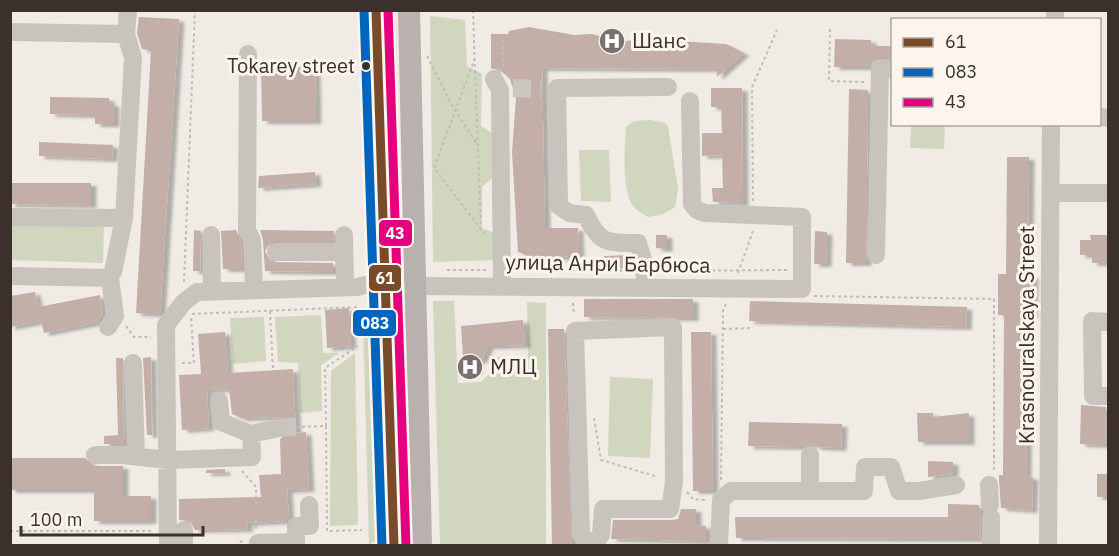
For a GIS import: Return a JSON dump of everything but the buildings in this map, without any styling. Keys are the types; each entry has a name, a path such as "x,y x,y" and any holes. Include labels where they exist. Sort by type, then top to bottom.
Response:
{"main road":[{"path":"376,10 394,546"},
{"path":"409,10 421,546"}],"street":[{"path":"116,325 111,275 124,218 133,58 126,34 128,10"},
{"path":"10,32 126,34"},
{"path":"248,54 247,230 252,240 254,289"},
{"path":"876,255 880,68 891,69"},
{"path":"501,86 502,270"},
{"path":"646,288 638,260 638,243 609,243 594,233 586,215 569,213 560,206 549,89 668,87"},
{"path":"690,102 692,204 705,213 802,217 802,270 807,292"},
{"name":"Krasnouralskaya Street","path":"1048,546 1051,126"},
{"path":"1051,193 1108,193"},
{"path":"10,217 124,218"},
{"path":"211,235 212,290"},
{"path":"276,252 344,243 345,287"},
{"name":"улица Анри Барбюса","path":"414,286 502,270 571,285 807,292"},
{"path":"10,276 111,275"},
{"path":"168,546 166,325 187,308 197,292 357,287 386,280"},
{"path":"1108,322 1092,321 1093,396 1108,396"},
{"path":"673,327 674,482 670,509 603,509 601,535 592,546 581,535 574,331 578,331 673,327"},
{"path":"133,363 136,456"},
{"path":"219,401 220,422 251,434 288,428"},
{"path":"95,455 136,456 168,460 252,457 251,434"},
{"path":"810,455 810,490"},
{"path":"719,546 721,500 731,491 864,491 865,467 891,467 900,491 919,491 956,485"},
{"path":"989,485 991,546"},
{"path":"258,543 296,544 296,526 310,526 309,505"}],"path":[{"path":"194,363 187,308 195,10"},
{"path":"473,10 481,230"},
{"path":"830,29 829,81 880,83"},
{"path":"593,413 601,460 674,482 693,499 721,500 723,310 753,237 752,87 777,30"},
{"path":"425,52 454,110 478,145"},
{"path":"440,270 502,270 481,230 434,168 475,58"},
{"path":"476,71 493,86 501,86"},
{"path":"740,270 802,270"},
{"path":"571,285 578,331"},
{"path":"807,292 994,299 994,482 989,485"},
{"path":"187,308 270,311 357,307"},
{"path":"270,311 273,370"},
{"path":"116,325 134,337 166,337"},
{"path":"723,329 752,328"},
{"path":"358,346 324,368 327,531 362,530"},
{"path":"288,428 326,426"},
{"path":"230,458 256,487 256,530 235,546"},
{"path":"10,531 156,531"}],"green space":[{"path":"430,16 465,20 467,66 482,74 481,126 492,133 493,177 482,187 482,228 494,233 493,260 433,262"},
{"path":"389,20 396,21 408,538 402,538"},
{"path":"634,121 663,122 668,126 678,189 675,207 661,215 648,217 634,207 629,199 625,179 625,156 626,127"},
{"path":"911,126 945,126 944,149 910,148"},
{"path":"579,150 609,150 611,202 581,201"},
{"path":"11,223 104,224 103,263 11,260"},
{"path":"433,301 454,301 458,383 481,382 493,370 492,357 528,356 527,302 546,303 546,545 440,545"},
{"path":"321,315 323,353 339,353 321,365 322,411 300,413 298,363 278,362 275,317"},
{"path":"264,317 266,361 233,364 230,318"},
{"path":"363,322 371,322 376,540 369,545"},
{"path":"355,353 358,525 330,526 331,371"},
{"path":"610,377 653,379 650,458 608,456"}],"tunnel":[{"path":"513,88 541,89"},
{"path":"279,428 296,427"}],"transit line":[{"name":"083","path":"364,10 382,546"},
{"name":"61","path":"376,10 394,546"},
{"name":"43","path":"388,10 406,546"}],"place":[{"name":"Шанс","path":"612,41"},
{"name":"Tokarey street","path":"366,66"},
{"name":"МЛЦ","path":"470,367"}]}
